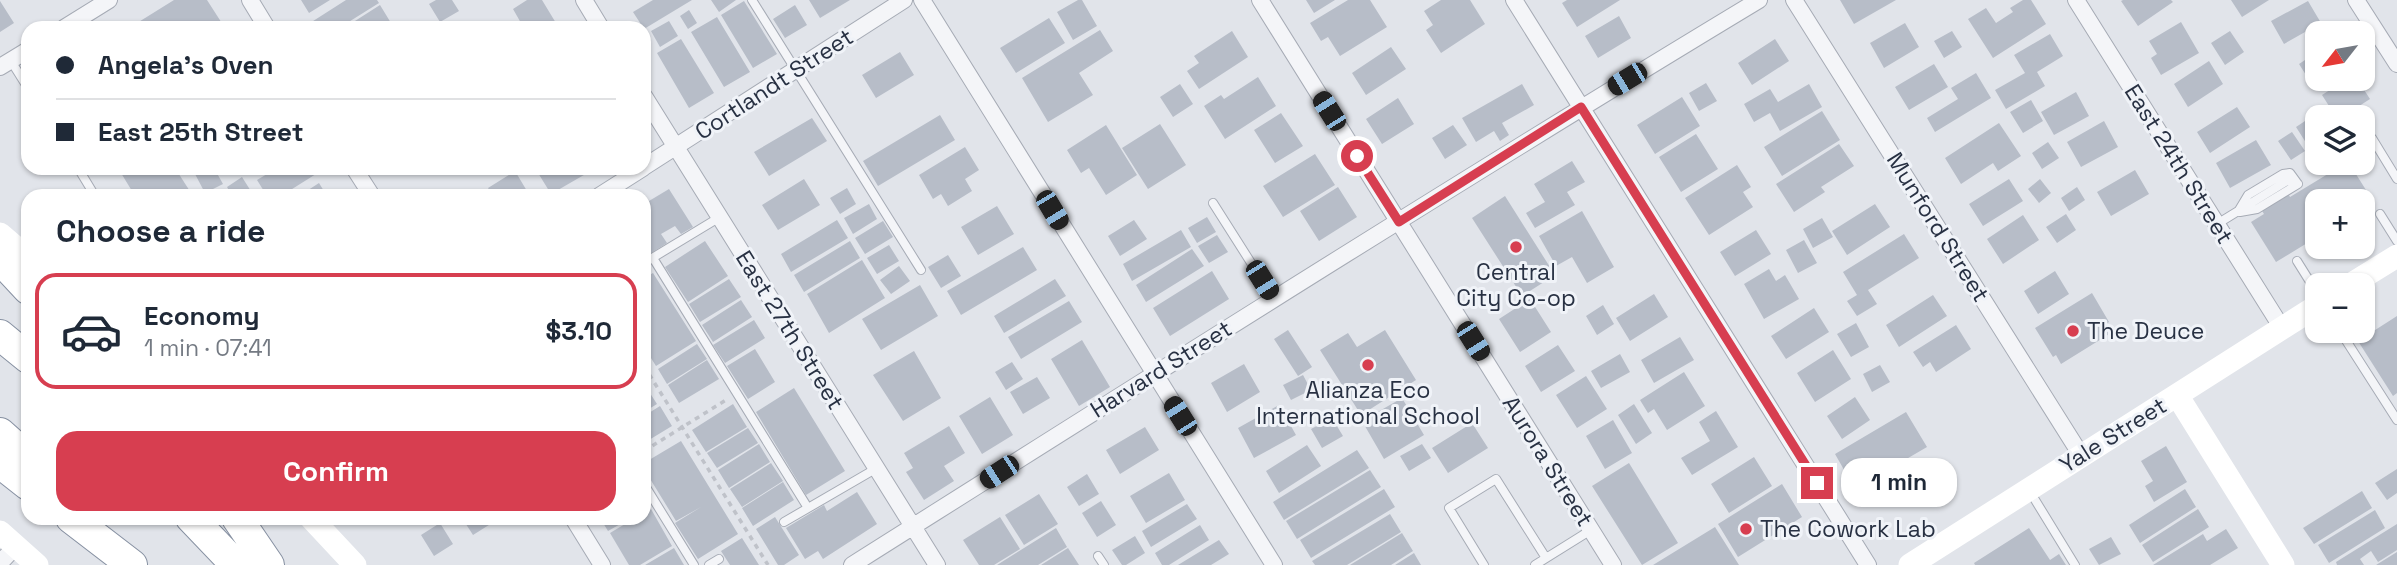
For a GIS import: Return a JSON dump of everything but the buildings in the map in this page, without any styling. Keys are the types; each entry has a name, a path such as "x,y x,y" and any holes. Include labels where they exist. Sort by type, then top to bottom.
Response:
{"highway":[{"path":"0,259 21,282"},
{"path":"0,335 21,352"},
{"path":"0,432 21,452"},
{"path":"0,463 21,480"},
{"path":"80,525 132,565"},
{"path":"102,525 146,565"},
{"path":"198,525 236,565"},
{"path":"242,525 269,565"}],"main road":[{"path":"0,234 21,252"},
{"path":"2369,273 2397,256"},
{"name":"Yale Street","path":"1910,565 2305,314"},
{"path":"2177,395 2283,565"},
{"path":"317,525 355,565"},
{"path":"8,539 37,565"}],"street":[{"path":"75,21 109,0"},
{"path":"250,0 263,21"},
{"path":"584,0 597,21"},
{"name":"Cortlandt Street","path":"651,163 904,0"},
{"path":"922,0 1274,565"},
{"name":"Aurora Street","path":"1260,0 1613,565"},
{"path":"1514,0 1868,565"},
{"name":"Harvard Street","path":"852,565 1581,107 1759,0"},
{"name":"Munford Street","path":"1794,0 2081,455"},
{"name":"East 24th Street","path":"2077,0 2282,328"},
{"path":"2356,0 2397,63"},
{"path":"5,64 21,54"},
{"name":"East 27th Street","path":"651,107 937,565"},
{"name":"Cortlandt Street","path":"610,189 632,175"},
{"path":"577,525 602,565"},
{"path":"0,563 8,539"}],"lane":[{"path":"752,0 921,270"},
{"path":"5,64 21,81"},
{"path":"2375,143 2397,179"},
{"path":"2217,224 2287,181 2298,184"},
{"path":"1213,203 1274,299"},
{"path":"2380,214 2397,241"},
{"path":"720,217 653,258 808,508"},
{"path":"2297,261 2305,274"},
{"path":"2348,343 2397,420"},
{"path":"784,522 877,468"},
{"path":"1484,565 1449,508 1496,479 1546,558"},
{"path":"2028,489 2075,565"},
{"path":"651,495 694,565"},
{"path":"1535,565 1591,530"},
{"path":"1098,556 1104,565"},
{"path":"709,565 719,559"}],"path":[{"path":"651,377 768,565"},
{"path":"651,447 737,393"}],"place":[{"name":"Central City Co-op","path":"1516,247"},
{"name":"The Deuce","path":"2073,331"},
{"name":"Alianza Eco International School","path":"1368,365"},
{"name":"The Cowork Lab","path":"1746,529"}],"route":[{"path":"1357,156 1399,222 1581,107 1817,483"}]}
